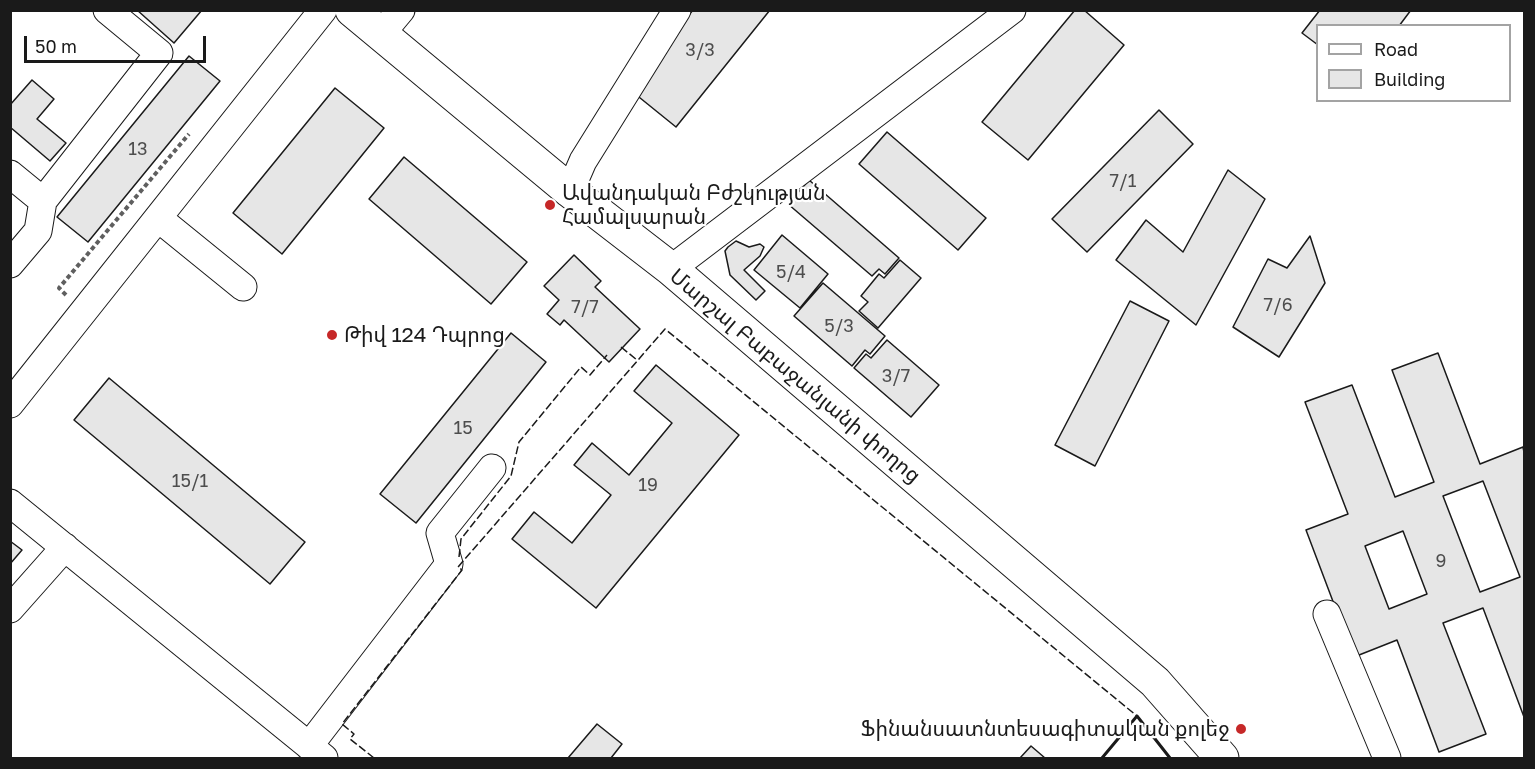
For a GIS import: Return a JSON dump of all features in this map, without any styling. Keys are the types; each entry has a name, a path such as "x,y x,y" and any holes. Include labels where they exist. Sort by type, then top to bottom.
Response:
{"main road":[{"name":"Մարշալ Բաբաջանյանի փողոց","path":"352,10 391,22 570,191 671,269 1155,682 1222,759"}],"street":[{"path":"10,264 38,231 43,201 159,53 107,10"},
{"path":"10,404 323,10"},
{"path":"570,191 583,161 677,10"},
{"path":"671,269 1012,10"},
{"path":"10,174 43,201"},
{"path":"158,218 243,287"},
{"path":"10,503 316,752 449,564 440,533 492,468"},
{"path":"10,609 65,547"},
{"path":"1327,614 1387,759"}],"building":[{"path":"137,10 202,10 174,43"},
{"path":"693,10 770,10 676,127 629,89"},
{"path":"1075,10 1084,10 1124,45 1028,160 982,122"},
{"path":"1320,10 1411,10 1400,24 1316,24 1316,44 1302,33"},
{"path":"189,56 220,81 88,242 57,217"},
{"path":"32,80 54,99 37,119 66,143 50,161 10,127 10,105"},
{"path":"335,88 384,128 282,254 233,213"},
{"path":"1159,110 1193,144 1087,252 1052,219"},
{"path":"887,132 986,218 958,250 859,164"},
{"name":"Թիվ 124 Դպրոց","path":"404,157 527,262 491,304 369,199"},
{"path":"1228,170 1265,199 1196,325 1116,260 1146,220 1183,252"},
{"path":"809,180 899,258 885,274 879,269 872,276 788,204"},
{"path":"782,235 828,274 800,308 754,270"},
{"path":"1310,236 1325,283 1279,357 1233,327 1268,259 1287,268"},
{"path":"736,241 749,247 760,244 764,247 760,256 744,270 765,291 756,300 730,275 725,251"},
{"path":"574,255 601,281 595,287 640,329 609,362 564,320 560,325 547,314 559,300 544,286"},
{"path":"900,260 921,278 878,328 859,311 868,302 861,296 879,274 884,278"},
{"path":"823,283 885,336 870,354 865,350 852,366 794,316"},
{"path":"1130,301 1169,321 1095,466 1055,445"},
{"path":"511,333 546,362 416,523 380,494"},
{"path":"887,340 939,385 911,417 854,368 866,354 871,358"},
{"path":"1438,353 1480,464 1523,447 1524,452 1524,717 1483,608 1443,623 1486,734 1439,752 1397,640 1354,657 1306,530 1348,514 1305,402 1352,385 1395,497 1434,482 1392,370","holes":["1483,481 1520,577 1480,592 1443,496","1403,531 1427,594 1389,609 1365,546"]},
{"path":"656,365 739,435 596,608 512,539 534,512 572,543 611,495 574,465 592,443 629,475 672,423 634,391"},
{"path":"109,378 305,542 270,584 74,420"},
{"path":"10,541 22,550 10,564"},
{"path":"597,724 622,744 611,758 568,758"},
{"path":"1031,746 1045,758 1020,758"}],"fence":[{"path":"374,758 350,739 354,734 342,724 462,570 458,567 665,329 1137,716"},
{"path":"621,347 637,360"},
{"path":"459,557 461,539 511,476 519,442 581,367 590,375 607,355"}],"wall":[{"path":"1102,758 1137,716 1170,758"}],"place":[{"name":"Ավանդական Բժշկության Համալսարան","path":"550,205"},
{"name":"Թիվ 124 Դպրոց","path":"332,335"},
{"name":"Ֆինանսատնտեսագիտական քոլեջ","path":"1241,729"}]}
